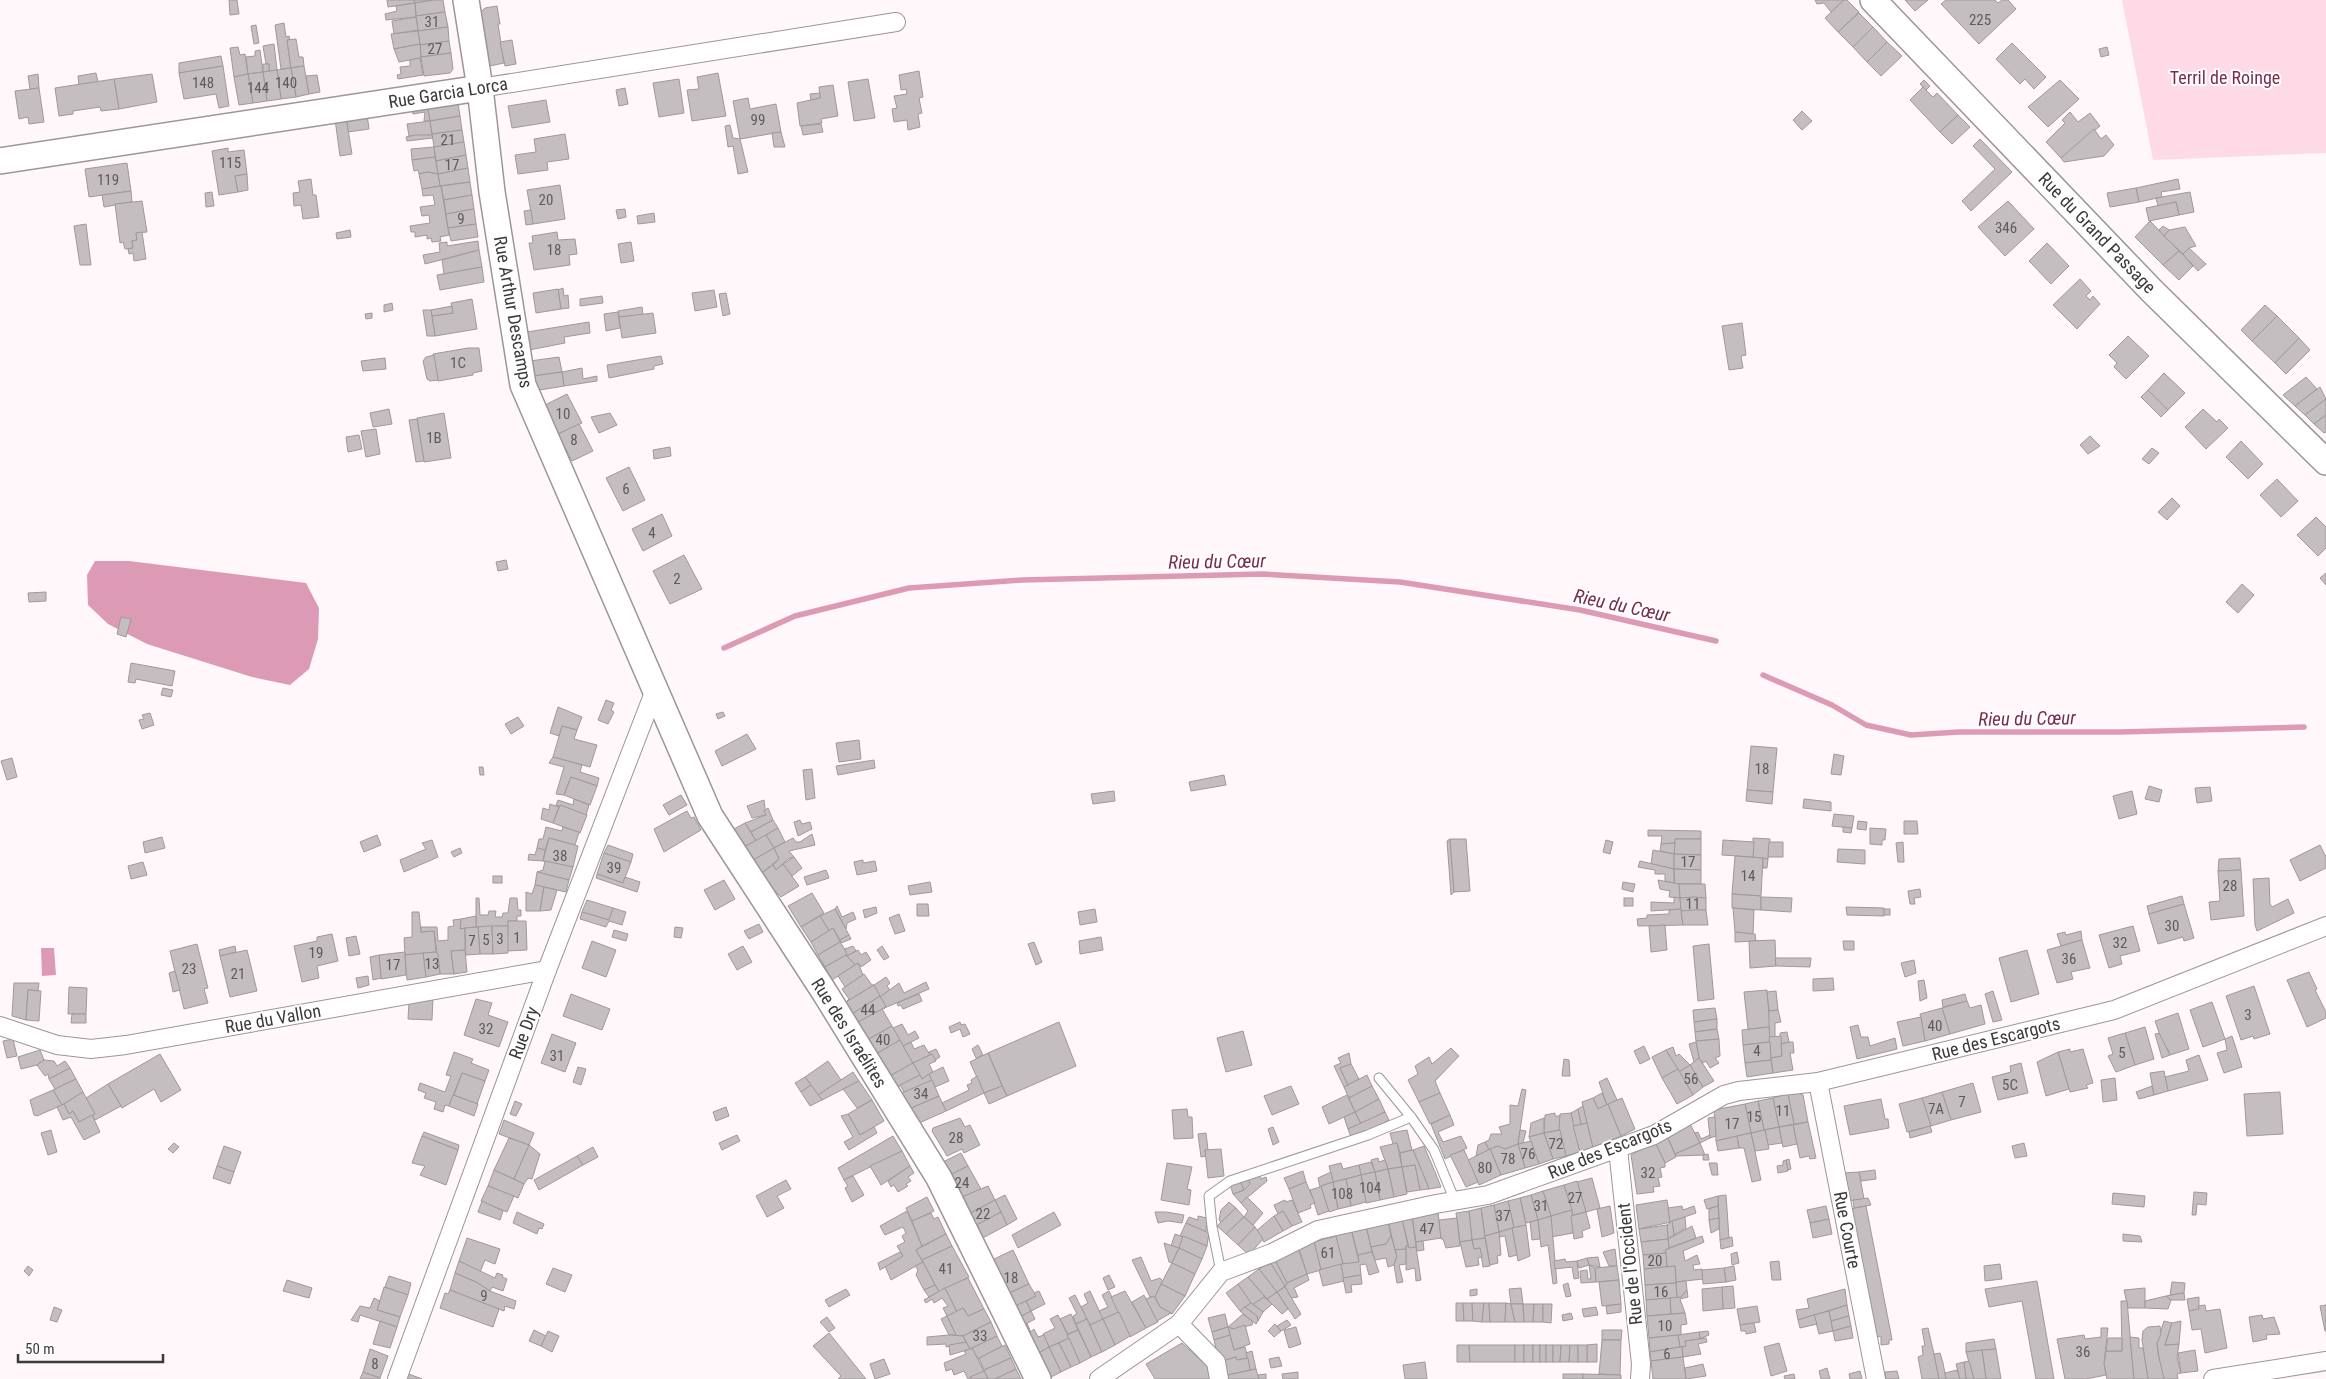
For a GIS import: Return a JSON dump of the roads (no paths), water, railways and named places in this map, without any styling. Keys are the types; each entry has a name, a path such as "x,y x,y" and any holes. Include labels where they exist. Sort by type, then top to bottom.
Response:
{"street":[{"name":"Rue Arthur Descamps","path":"466,0 480,88 492,192 523,384 655,690"},
{"name":"Rue du Grand Passage","path":"1873,0 2152,291 2326,462"},
{"name":"Rue Garcia Lorca","path":"0,161 896,22"},
{"name":"Rue Dry","path":"397,1379 547,970 655,690"},
{"name":"Rue des Israélites","path":"655,690 710,816 826,993 939,1178 1038,1379"},
{"name":"Rue des Escargots","path":"1221,1272 1272,1253 1318,1230 1488,1195 1618,1149 1654,1134 1724,1095 1739,1090 1818,1082 2114,1010 2326,926"},
{"name":"Rue du Vallon","path":"0,1026 57,1045 91,1049 126,1045 547,970"},
{"name":"Rue Courte","path":"1818,1082 1876,1379"},
{"name":"Rue de l'Occident","path":"1618,1149 1641,1364 1640,1379"},
{"path":"1100,1379 1179,1324 1221,1272"},
{"path":"1179,1324 1216,1362 1219,1379"},
{"path":"2213,1379 2326,1361"}],"lane":[{"path":"1379,1078 1412,1117 1434,1150 1455,1201"},
{"path":"1221,1272 1212,1227 1209,1196 1230,1181 1368,1135 1412,1117"}],"waterway":[{"name":"Rieu du Cœur","path":"724,648 795,616 909,588 1022,580 1262,574 1400,582 1580,610 1716,641"},
{"name":"Rieu du Cœur","path":"1763,675 1832,705 1866,725 1911,735 1959,732 2120,732 2304,727"}],"park label":[{"name":"Terril de Roinge","path":"2225,78"}]}
